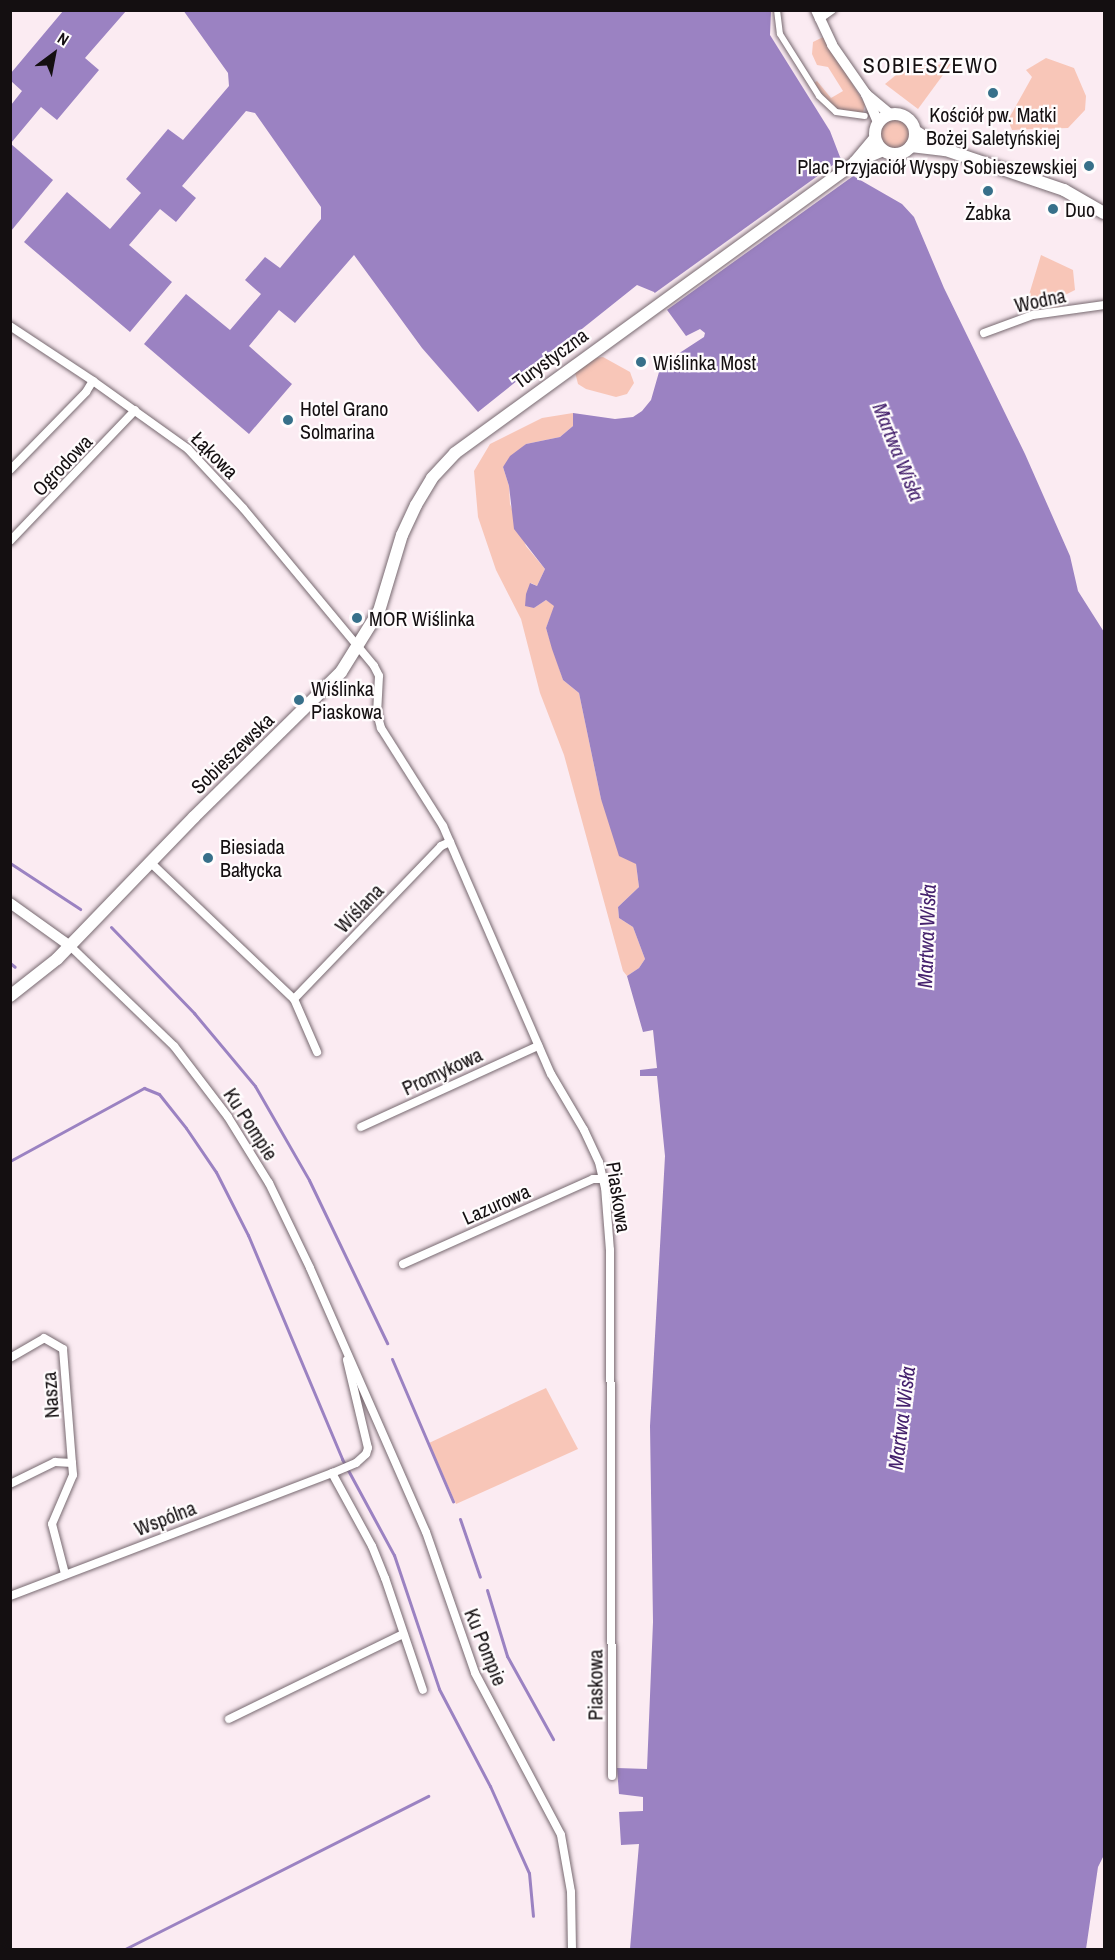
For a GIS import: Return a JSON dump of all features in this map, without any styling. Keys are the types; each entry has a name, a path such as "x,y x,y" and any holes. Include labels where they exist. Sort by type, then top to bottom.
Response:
{"main road":[{"path":"853,164 875,138 878,122 890,114 897,113 909,119 915,131 946,150"},
{"path":"911,147 915,131"},
{"path":"875,138 883,150 897,154 911,147 946,150 1051,184 1104,213"},
{"path":"853,164 883,150"},
{"name":"Turystyczna","path":"466,443 853,164"},
{"name":"Sobieszewska","path":"10,996 43,972 70,946 194,817 341,672 359,647 385,597 402,535 416,505 439,469 466,443"}],"street":[{"path":"777,10 780,34 826,105 836,112 865,116"},
{"path":"832,10 818,15 832,45 866,94 878,122"},
{"path":"866,94 890,114"},
{"name":"Wodna","path":"984,333 1033,315 1104,305"},
{"name":"Łąkowa","path":"10,326 135,410 188,449 225,488 359,647"},
{"path":"10,470 86,392 93,381"},
{"name":"Ogrodowa","path":"10,541 135,410"},
{"name":"Piaskowa","path":"359,647 379,676 378,713 381,728 439,818 538,1046 584,1130 603,1179 611,1272 612,1776"},
{"name":"Wiślana","path":"294,999 441,846 450,842"},
{"path":"151,863 294,999 316,1052"},
{"path":"10,903 70,946"},
{"name":"Ku Pompie","path":"70,946 174,1046 228,1117 269,1183 426,1532 475,1673 561,1835 570,1875 572,1950"},
{"name":"Promykowa","path":"361,1126 538,1046"},
{"name":"Lazurowa","path":"403,1264 593,1179 603,1179"},
{"name":"Nasza","path":"10,1358 44,1338 63,1349 73,1475 52,1524 65,1574"},
{"name":"Ku Pompie","path":"335,1472 356,1463 366,1454 368,1448 346,1361 349,1358"},
{"path":"10,1484 55,1462 72,1463"},
{"path":"335,1472 372,1546 385,1578 423,1690"},
{"name":"Wspólna","path":"10,1596 335,1472"},
{"path":"229,1719 403,1634"}],"shaded area":[{"path":"823,37 865,104 863,113 834,110 814,83 817,81 831,98 843,91 828,67 817,65 812,54 813,42"},
{"path":"1046,58 1074,68 1086,96 1085,110 1068,128 1012,130 1008,120 1032,77 1026,70"},
{"path":"951,64 918,109 885,84 907,66"},
{"path":"895,120 905,124 909,134 905,144 895,148 885,144 881,134 885,124"},
{"path":"1041,255 1073,270 1075,290 1059,298 1060,308 1025,308"},
{"path":"603,357 630,372 634,383 627,394 616,397 586,389 578,384 575,372 594,358"},
{"path":"573,413 573,426 560,437 526,444 503,467 509,486 510,504 526,546 545,569 537,586 531,583 534,608 546,600 555,606 546,628 563,680 579,693 601,799 636,864 639,887 618,907 619,918 633,927 645,959 639,968 627,976 623,971 564,755 540,693 521,619 496,570 478,517 474,471 490,444 542,418"},
{"path":"546,1388 578,1449 456,1504 429,1443"}],"water":[{"name":"Martwa Wisła","path":"183,10 771,11 770,35 830,131 840,157 855,177 902,204 914,217 944,288 1025,454 1070,556 1078,591 1104,632 1104,1855 1098,1867 1086,1949 630,1949 639,1844 621,1845 619,1812 643,1811 643,1797 619,1794 617,1768 647,1769 653,1622 650,1426 665,1156 657,1076 640,1076 640,1070 657,1068 653,1030 643,1032 627,976 639,968 645,959 633,927 619,918 618,907 639,887 636,864 619,856 601,799 579,693 563,680 552,649 546,628 554,606 546,600 534,608 525,606 530,583 537,586 545,569 514,529 509,486 503,467 510,456 526,444 560,437 573,426 573,413 615,419 633,417 642,411 651,400 661,365 704,337 705,333 700,329 686,336 654,292 637,285 478,412 422,348 354,255 295,323 279,310 249,346 292,384 249,434 144,344 186,294 230,330 261,294 245,280 265,257 280,268 321,219 321,207 255,113 246,111 182,186 196,198 176,222 160,209 129,245 172,282 130,332 24,242 67,192 110,229 141,193 126,179 168,129 183,140 229,86 228,73"},
{"path":"63,11 126,11 85,58 99,70 57,120 41,107 11,143 11,105 22,91 11,81 11,73"},
{"path":"11,144 53,180 11,231"}],"pier":[{"path":"844,157 856,174 664,312 652,295"}],"waterway":[{"path":"10,863 80,909"},
{"path":"111,927 194,1013 255,1086 309,1180 387,1343"},
{"path":"10,963 15,967"},
{"path":"10,1161 144,1088 159,1094 186,1128 216,1172 248,1235 342,1459 394,1555 439,1689 490,1786 529,1873 533,1916"},
{"path":"392,1359 453,1501"},
{"path":"460,1519 480,1577"},
{"path":"487,1590 507,1656 553,1739"},
{"path":"123,1950 428,1796"}],"place":[{"name":"Kościół pw. Matki Bożej Saletyńskiej","path":"993,93"},
{"name":"Plac Przyjaciół Wyspy Sobieszewskiej","path":"1089,166"},
{"name":"Żabka","path":"988,191"},
{"name":"Duo","path":"1053,209"},
{"name":"Wiślinka Most","path":"641,362"},
{"name":"Hotel Grano Solmarina","path":"288,420"},
{"name":"MOR Wiślinka","path":"357,618"},
{"name":"Wiślinka Piaskowa","path":"299,700"},
{"name":"Biesiada Bałtycka","path":"208,858"}],"district":[{"name":"SOBIESZEWO","path":"931,66"}]}
